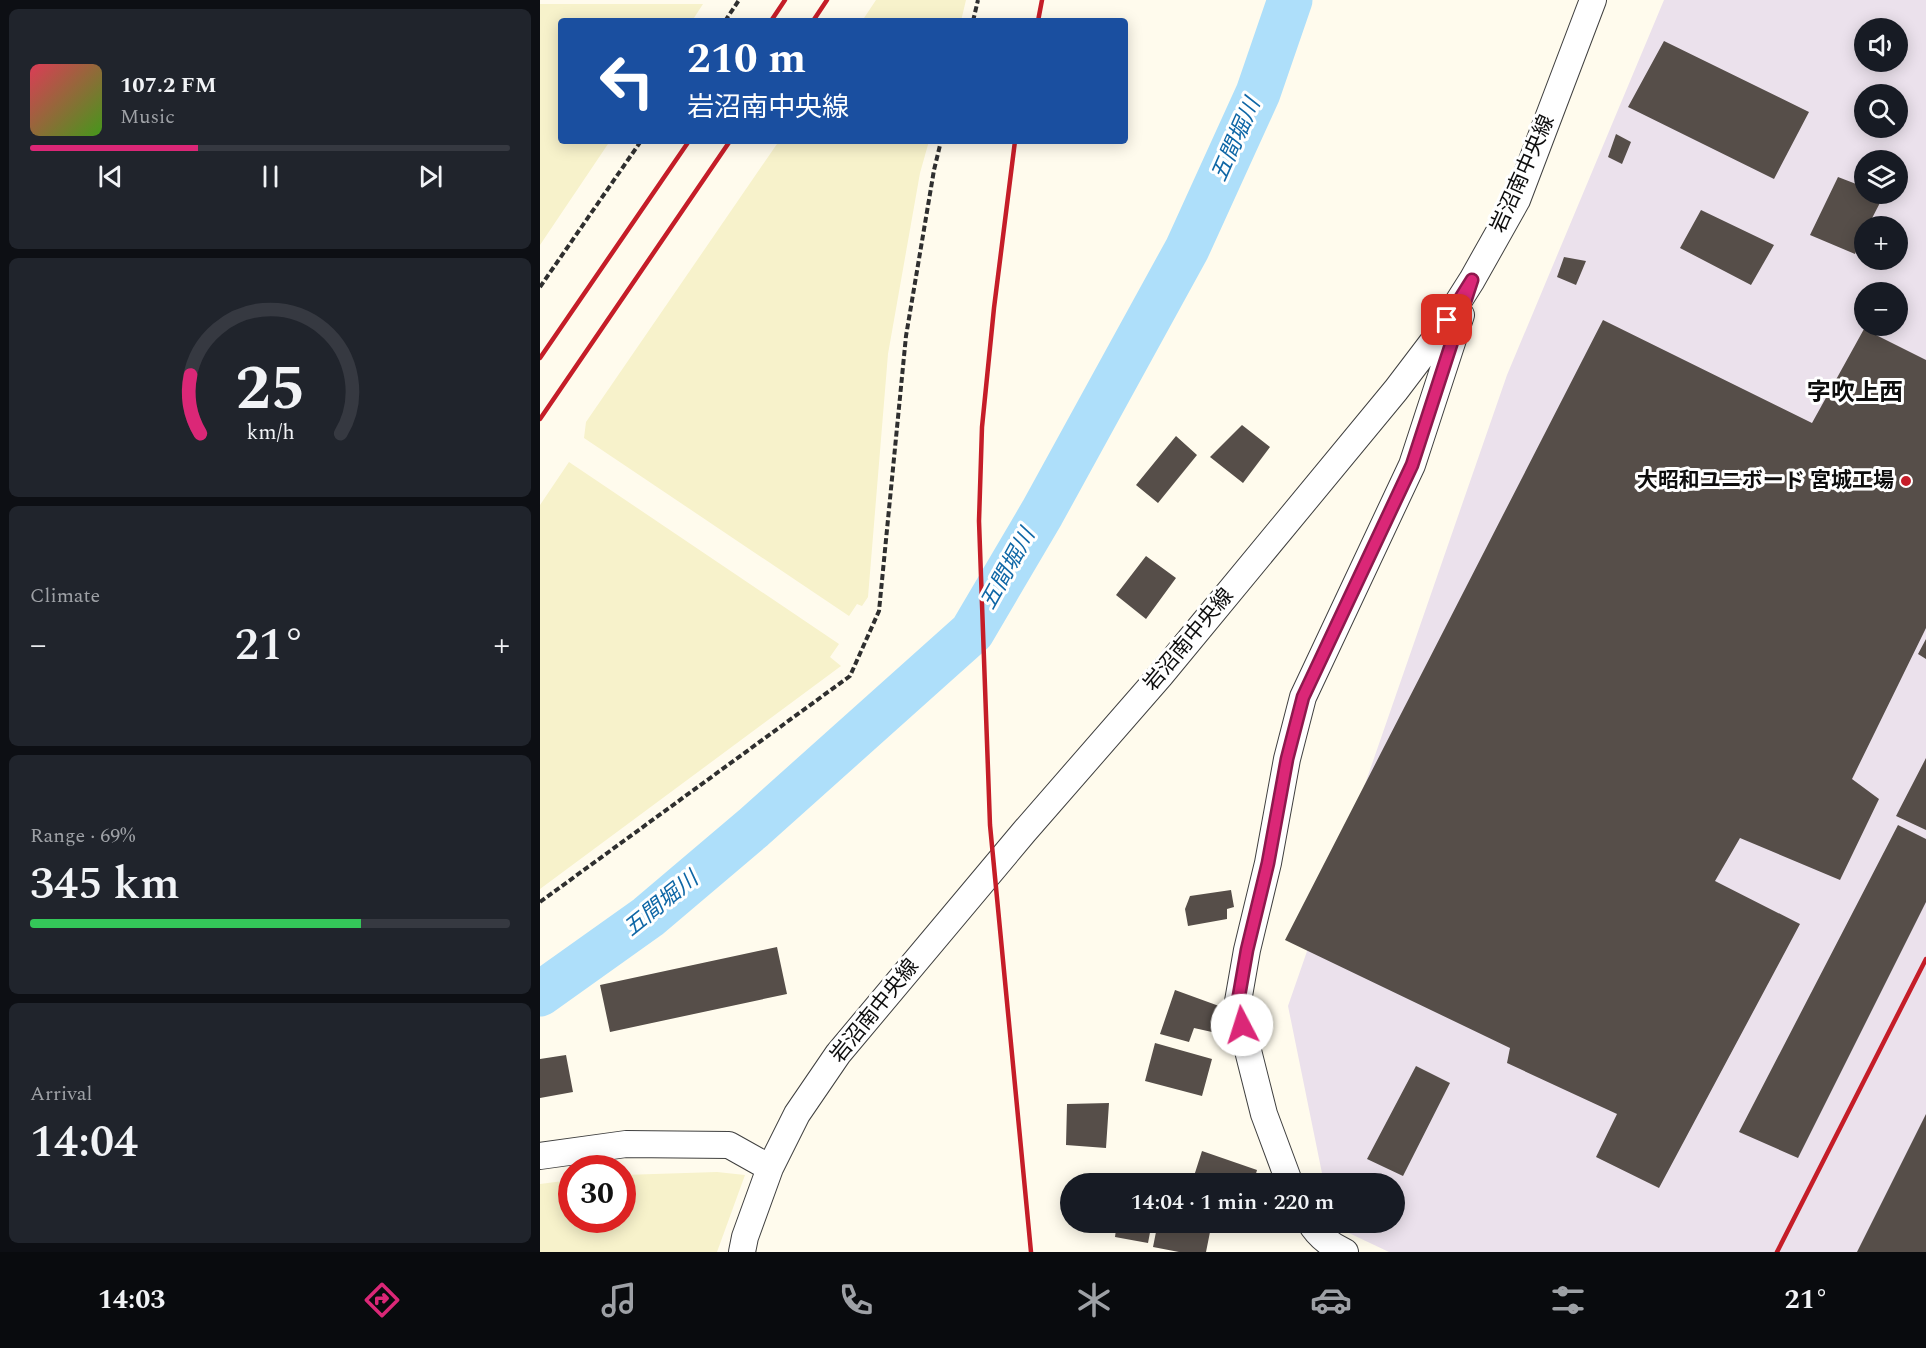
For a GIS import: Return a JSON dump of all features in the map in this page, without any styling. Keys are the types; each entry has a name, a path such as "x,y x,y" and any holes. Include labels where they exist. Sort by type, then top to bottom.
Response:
{"street":[{"name":"岩沼南中央線","path":"742,1252 745,1237 770,1168 797,1114 838,1054 1024,832 1160,676 1396,390 1434,340 1472,280 1517,200 1593,0"},
{"path":"1286,1173 1264,1114 1237,1007 1247,950 1268,863 1287,759 1303,697 1412,465 1472,280"},
{"path":"540,1156 626,1144 729,1145 770,1168"},
{"path":"1317,1233 1336,1248 1346,1252"}],"path":[{"path":"727,18 739,0"},
{"path":"974,18 978,0"},
{"path":"540,287 639,144"},
{"path":"540,902 849,676 879,611 906,336 940,144"}],"shaded area":[{"path":"876,0 966,0 962,18 864,18"},
{"path":"1664,0 1926,0 1926,1252 1389,1252 1349,1233 1405,1233 1405,1173 1322,1173 1288,1006 1507,375"},
{"path":"540,4 703,4 694,18 558,18 558,144 608,144 540,245"},
{"path":"777,144 928,144 920,173 888,354 868,597 862,606 857,604 849,616 584,438 586,422"},
{"path":"569,462 839,644 830,657 841,666 540,889 540,505"},
{"path":"717,1172 745,1175 717,1252 540,1252 540,1184 558,1182 558,1233 636,1233 636,1175"}],"building":[{"path":"1664,41 1809,112 1774,179 1628,107"},
{"path":"1616,134 1631,142 1622,164 1608,157"},
{"path":"1838,177 1854,183 1854,204 1879,204 1873,216 1854,216 1854,254 1810,235"},
{"path":"1701,210 1774,245 1751,285 1680,248"},
{"path":"1564,257 1586,261 1576,285 1557,277"},
{"path":"1603,320 1812,423 1860,336 1878,336 1926,360 1926,628 1852,779 1879,799 1840,880 1740,838 1715,881 1800,924 1659,1188 1596,1157 1617,1114 1507,1063 1510,1048 1285,940"},
{"path":"1242,425 1270,447 1243,483 1210,457"},
{"path":"1176,436 1197,455 1158,503 1136,485"},
{"path":"1146,556 1176,578 1146,619 1116,595"},
{"path":"1926,639 1926,659 1918,654"},
{"path":"1926,758 1926,830 1896,816"},
{"path":"1898,825 1926,839 1926,902 1798,1158 1739,1132"},
{"path":"1231,890 1234,907 1227,909 1227,919 1188,926 1185,909 1190,896"},
{"path":"777,947 787,994 610,1032 600,985"},
{"path":"1175,990 1219,1006 1212,1032 1194,1028 1189,1042 1160,1034"},
{"path":"1155,1043 1212,1059 1202,1096 1145,1081"},
{"path":"566,1055 573,1092 540,1098 540,1059"},
{"path":"1416,1066 1450,1083 1405,1173 1397,1173 1367,1159"},
{"path":"1109,1103 1106,1148 1066,1145 1067,1104"},
{"path":"1926,1114 1926,1252 1857,1252"},
{"path":"1202,1151 1257,1170 1256,1173 1195,1173"},
{"path":"1116,1233 1150,1233 1148,1243 1115,1237"},
{"path":"1156,1233 1210,1233 1206,1252 1179,1252 1153,1247"}],"waterway":[{"name":"五間堀川","path":"540,994 648,917 753,828 972,632 1042,513 1187,249 1258,93 1290,0"}],"railway":[{"path":"773,18 785,0"},
{"path":"815,18 827,0"},
{"path":"1039,18 1042,0"},
{"path":"540,358 687,144"},
{"path":"540,419 728,144"},
{"path":"1015,144 982,427 979,521 990,825 1031,1252"},
{"path":"1777,1252 1926,959"}],"place":[{"name":"大昭和ユニボード 宮城工場","path":"1906,481"}],"district":[{"name":"字吹上西","path":"1855,393"}],"route":[{"path":"1242,1025 1237,1007 1247,950 1268,863 1287,759 1303,697 1412,465 1472,280 1447,320"}]}
